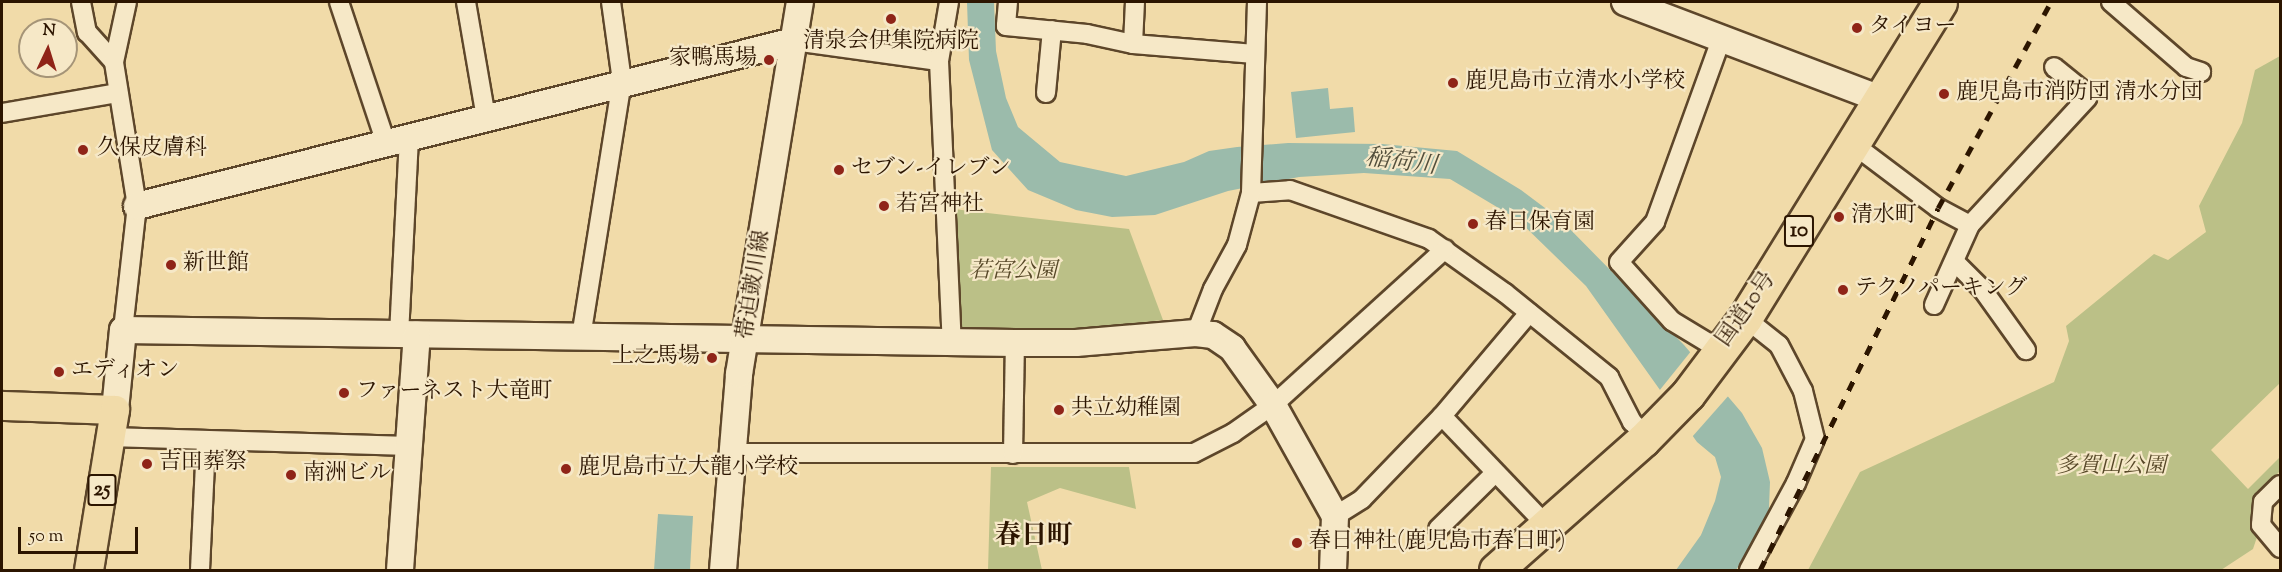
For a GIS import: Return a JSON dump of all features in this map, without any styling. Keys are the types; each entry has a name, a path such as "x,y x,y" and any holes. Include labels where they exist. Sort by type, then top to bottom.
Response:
{"highway":[{"name":"国道10号","path":"1508,566 1547,526 1657,426 1745,318 1940,2"}],"main road":[{"path":"2,406 112,424"},
{"name":"25","path":"89,570 112,424"}],"street":[{"path":"81,2 87,32 114,62"},
{"path":"127,2 114,62 137,206 112,424 206,442 409,446"},
{"path":"339,2 397,140 408,335 409,446 400,570"},
{"path":"466,2 486,118"},
{"path":"581,337 622,81 611,2"},
{"name":"帯迫皷川線","path":"723,570 732,453 746,339 800,2"},
{"path":"949,2 939,61 952,343"},
{"path":"1008,2 1006,26 1052,30 1133,44 1255,54"},
{"path":"1133,44 1135,2"},
{"path":"1196,333 1213,289 1237,245 1251,194 1257,2"},
{"path":"1625,2 1880,99"},
{"path":"2111,2 2186,67 2202,72"},
{"path":"1046,93 1052,30"},
{"path":"1717,353 1672,321 1620,262 1655,222 1722,37"},
{"path":"137,206 486,118 622,81 794,40 939,61"},
{"path":"1934,305 1956,263 1970,225 2087,98 2086,93 2054,67"},
{"path":"2,113 118,93"},
{"path":"1853,144 1906,180 1938,208 1970,225"},
{"path":"1251,194 1290,190 1429,239 1529,313 1609,377 1632,422 1657,426"},
{"path":"732,453 1194,453 1233,433 1273,405 1445,249"},
{"path":"1956,263 1983,290 2026,350"},
{"path":"1335,516 1362,499 1443,416 1529,313"},
{"path":"1745,318 1779,345 1803,391 1815,439 1796,483 1749,570"},
{"path":"123,330 1015,344 1076,344 1196,333 1213,335 1232,348 1273,405 1335,516 1333,570"},
{"path":"1013,454 1015,344"},
{"path":"1443,416 1547,526"},
{"path":"200,570 206,442"},
{"path":"1438,530 1495,473"},
{"path":"2280,485 2263,502 2261,525 2280,548"}],"green space":[{"name":"多賀山公園","path":"2280,56 2280,383 2211,450 2248,489 2280,457 2280,471 2264,488 2261,525 2253,549 2221,570 1808,570 1860,472 2054,382 2069,341 2066,326 2154,254 2168,260 2206,232 2199,206 2242,123 2255,70"},
{"name":"若宮公園","path":"953,209 1129,229 1163,320 1079,329 959,329"},
{"path":"991,467 1129,467 1136,509 1060,488 1027,502 1042,570 988,570"}],"water":[{"name":"稲荷川","path":"967,2 994,2 996,51 1006,98 1018,127 1060,162 1126,176 1184,162 1209,151 1237,147 1288,143 1382,144 1457,151 1521,190 1561,220 1684,345 1742,413 1762,448 1770,482 1769,508 1761,535 1736,570 1676,570 1701,535 1715,501 1721,477 1715,457 1697,442 1586,286 1517,219 1450,179 1364,173 1299,177 1228,191 1155,215 1112,217 1076,210 1028,190 992,150 969,60"},
{"path":"1328,88 1330,109 1353,107 1355,132 1296,138 1291,92"},
{"path":"658,514 693,516 690,570 654,570"}],"pier":[{"path":"1692,350 1730,394 1692,437 1659,391"}],"railway":[{"path":"1760,570 1938,208 2051,2"}],"place":[{"name":"清泉会伊集院病院","path":"891,19"},
{"name":"タイヨー","path":"1857,28"},
{"name":"家鴨馬場","path":"769,60"},
{"name":"鹿児島市立清水小学校","path":"1453,83"},
{"name":"鹿児島市消防団 清水分団","path":"1944,94"},
{"name":"久保皮膚科","path":"83,150"},
{"name":"セブン-イレブン","path":"839,170"},
{"name":"若宮神社","path":"884,206"},
{"name":"清水町","path":"1839,217"},
{"name":"春日保育園","path":"1473,224"},
{"name":"新世館","path":"171,265"},
{"name":"テクノパーキング","path":"1843,290"},
{"name":"上之馬場","path":"712,358"},
{"name":"エディオン","path":"59,372"},
{"name":"ファーネスト大竜町","path":"344,393"},
{"name":"共立幼稚園","path":"1059,410"},
{"name":"吉田葬祭","path":"147,464"},
{"name":"鹿児島市立大龍小学校","path":"566,469"},
{"name":"南洲ビル","path":"291,475"},
{"name":"春日神社(鹿児島市春日町)","path":"1297,543"}],"district":[{"name":"春日町","path":"1034,537"}]}
